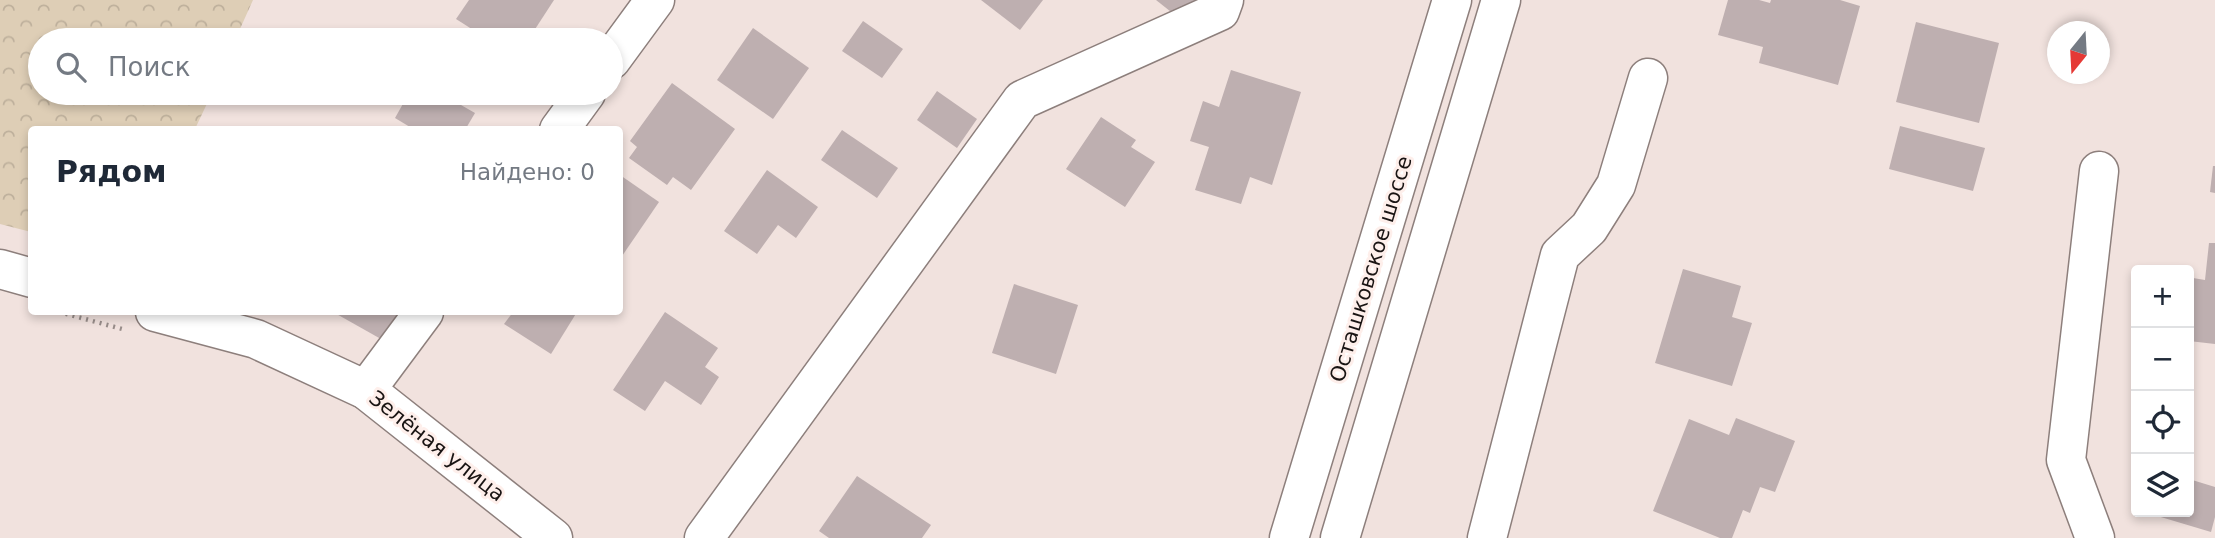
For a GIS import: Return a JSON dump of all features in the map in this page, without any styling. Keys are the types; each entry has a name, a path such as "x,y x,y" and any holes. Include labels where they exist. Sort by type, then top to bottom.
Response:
{"street":[{"path":"623,44 655,0"},
{"path":"705,538 1023,100 1220,11 1224,0"},
{"name":"Осташковское шоссе","path":"1289,538 1452,0"},
{"path":"1340,538 1501,0"},
{"path":"1487,538 1560,255 1590,228 1616,185 1648,78"},
{"path":"562,126 577,105"},
{"path":"2095,538 2066,460 2099,171"},
{"path":"0,269 28,277"},
{"path":"366,390 422,315"},
{"name":"Зелёная улица","path":"141,321 256,339 366,390 545,535"}],"path":[{"path":"86,315 141,321"}],"green space":[{"path":"0,0 253,0 240,28 28,28 28,105 206,105 196,126 28,126 28,231 0,224"}],"building":[{"path":"469,0 554,0 536,28 470,28 456,19"},
{"path":"981,0 1043,0 1020,30"},
{"path":"1156,0 1195,0 1180,19"},
{"path":"1728,0 1759,0 1770,3 1771,0 1840,0 1860,6 1838,85 1759,63 1763,47 1718,35"},
{"path":"863,21 903,49 882,78 842,51"},
{"path":"1916,22 1999,43 1979,123 1896,102"},
{"path":"753,28 809,68 773,119 717,80"},
{"path":"1231,70 1301,92 1272,185 1250,177 1241,204 1195,190 1209,147 1190,141 1203,101 1219,107"},
{"path":"672,83 735,129 691,190 673,177 667,185 629,158 637,147 630,141"},
{"path":"937,91 977,119 957,148 917,120"},
{"path":"402,105 461,105 475,113 467,126 408,126 395,118"},
{"path":"1101,117 1136,140 1131,147 1155,162 1125,207 1066,169"},
{"path":"1900,126 1985,148 1973,191 1889,169"},
{"path":"842,130 898,168 877,198 821,160"},
{"path":"2215,166 2215,193 2210,192"},
{"path":"767,170 818,207 796,238 778,225 757,254 724,231"},
{"path":"623,177 659,202 623,255"},
{"path":"2209,243 2215,243 2215,344 2194,342 2194,278 2205,280"},
{"path":"1683,269 1741,286 1732,317 1752,323 1732,386 1655,363"},
{"path":"1014,284 1078,305 1056,374 992,353"},
{"path":"665,312 718,348 705,367 719,377 701,405 665,381 645,411 613,390"},
{"path":"338,315 405,315 388,343"},
{"path":"511,315 575,315 551,354 504,324"},
{"path":"1736,418 1795,441 1775,492 1760,487 1750,513 1743,510 1732,538 1720,538 1653,511 1689,419 1729,435"},
{"path":"857,476 931,525 922,538 829,538 819,531"},
{"path":"2194,481 2215,487 2215,517 2211,532 2161,517 2194,517"}]}
